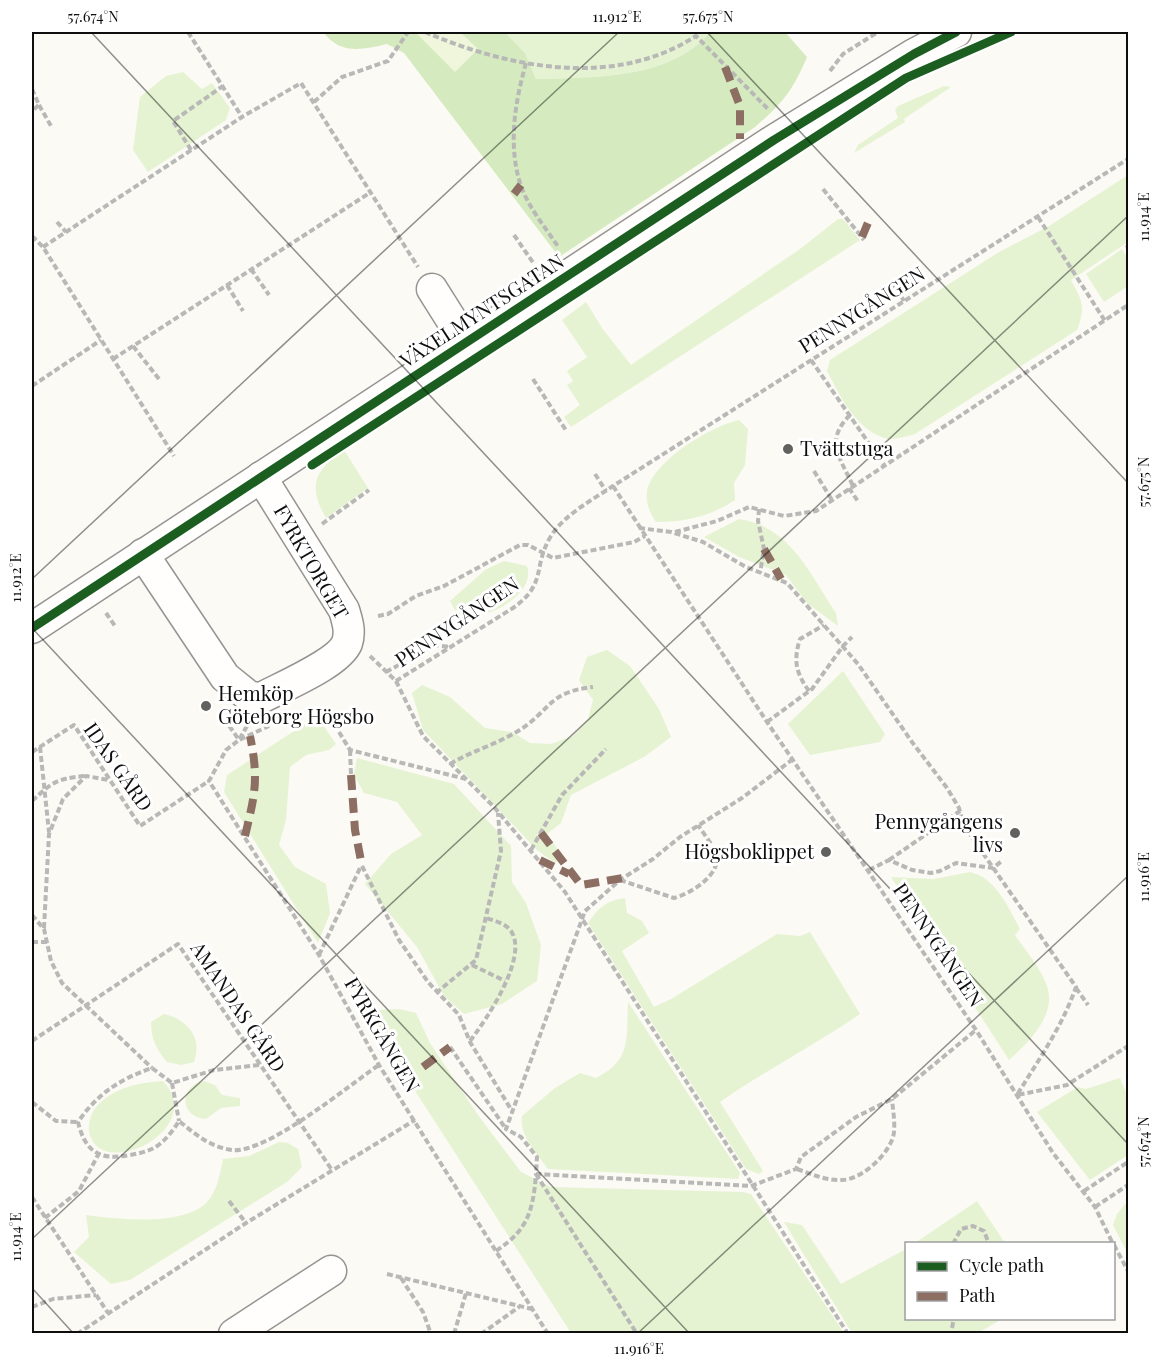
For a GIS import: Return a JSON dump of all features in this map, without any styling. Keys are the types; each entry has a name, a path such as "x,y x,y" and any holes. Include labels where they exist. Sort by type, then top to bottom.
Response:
{"street":[{"name":"VÄXELMYNTSGATAN","path":"32,628 774,140 914,54 956,32"},
{"path":"427,281 466,343"},
{"name":"FYRKTORGET","path":"143,554 225,677 251,698 263,697 335,657 347,643 349,627 344,610 261,477"},
{"path":"234,1334 331,1271"}],"path":[{"path":"188,32 242,117"},
{"path":"314,102 342,77 388,60 408,32"},
{"path":"425,32 484,54 547,68 611,64 678,48 699,32"},
{"path":"829,73 843,54 878,32"},
{"path":"696,36 774,116"},
{"path":"526,63 515,100 514,151 520,183 528,200 564,255"},
{"path":"43,247 242,117 301,83 427,281"},
{"path":"191,150 173,121 223,86"},
{"path":"32,89 51,126"},
{"path":"32,111 39,105"},
{"path":"823,189 864,240"},
{"path":"113,359 371,192"},
{"path":"1038,217 1105,321"},
{"path":"57,222 66,232"},
{"path":"514,235 550,289"},
{"path":"32,236 43,247 174,456"},
{"path":"251,269 268,295"},
{"path":"892,282 904,301"},
{"path":"227,285 243,311"},
{"path":"671,532 717,521 749,507 784,516 816,511 1128,305"},
{"path":"32,386 101,340"},
{"path":"133,346 159,379"},
{"path":"811,360 884,465"},
{"path":"532,379 567,432"},
{"path":"850,415 837,430 836,442 851,487 859,503"},
{"path":"814,471 832,500"},
{"path":"595,474 606,491"},
{"path":"319,526 369,490"},
{"path":"759,509 758,520 764,549 760,573"},
{"path":"639,528 671,532 703,542 760,573 787,583 843,646 948,788 960,811 964,826 1088,1005"},
{"path":"378,616 388,614 416,596 466,574 510,549 528,545 553,558 634,542 645,536"},
{"path":"101,605 115,626"},
{"path":"809,691 798,676 795,664 798,644 800,639 824,625"},
{"path":"767,722 809,691 824,675 843,646 852,638"},
{"path":"386,672 435,645 450,647"},
{"path":"396,681 419,730 498,812 565,892 848,1334"},
{"path":"450,764 519,731 554,698 567,691 593,687"},
{"path":"214,703 239,740 277,722"},
{"path":"303,708 324,709 350,750 351,774"},
{"path":"40,747 49,834 44,928 51,961 62,983 152,1068 172,1083 179,1121 210,1144 232,1150 260,1145 378,1065"},
{"path":"531,850 562,795 606,748"},
{"path":"209,781 226,750"},
{"path":"350,750 466,780"},
{"path":"506,1130 585,910 620,880 653,859 698,825 742,798 793,759"},
{"path":"49,834 63,799 86,776"},
{"path":"32,801 44,787 72,778 86,776 110,780"},
{"path":"869,870 889,860 960,811"},
{"path":"436,993 476,960 483,938 501,851 498,812"},
{"path":"620,880 674,898 690,891 709,876 717,861 716,854 698,825"},
{"path":"889,860 912,870 931,873 956,863 981,864 993,868"},
{"path":"993,868 1003,860"},
{"path":"319,955 362,866 399,940 436,993 459,1014 470,1042 512,1112"},
{"path":"32,915 44,928"},
{"path":"470,1042 494,1009 506,981 515,950 515,939 505,925 486,918"},
{"path":"32,942 47,942"},
{"path":"472,965 506,981"},
{"path":"1017,1095 1058,1030 1076,987"},
{"path":"796,1169 801,1157 856,1117 892,1099 976,1030"},
{"path":"1017,1095 1067,1085 1128,1046"},
{"path":"450,1047 506,1130 521,1137 537,1156 530,1212 516,1238 496,1251"},
{"path":"172,1083 214,1070 259,1065"},
{"path":"78,1122 93,1101 106,1090 152,1068"},
{"path":"536,1174 752,1186 796,1169 825,1179 850,1179 860,1174 880,1157 894,1134 892,1099"},
{"path":"32,1102 56,1121 78,1122"},
{"path":"77,1334 246,1223 415,1120"},
{"path":"78,1122 85,1140 98,1155 121,1157 149,1151 160,1144 179,1121"},
{"path":"45,1218 79,1191 98,1155"},
{"path":"1083,1191 1128,1162"},
{"path":"536,1174 637,1334"},
{"path":"1095,1207 1128,1185"},
{"path":"32,1197 108,1313"},
{"path":"229,1201 246,1223"},
{"path":"954,1242 961,1229 973,1226 984,1231 988,1242"},
{"path":"387,1274 533,1309"},
{"path":"401,1277 423,1312 431,1334"},
{"path":"454,1334 466,1293"},
{"path":"32,1306 52,1299 96,1295"},
{"path":"481,1334 520,1306"},
{"path":"952,1328 954,1320"}],"green space":[{"path":"323,32 505,32 525,53 536,79 606,76 653,67 693,48 710,32 785,32 807,57 786,95 755,127 559,257 404,53 387,44 360,49 344,47"},
{"path":"415,32 460,32 478,49 455,72"},
{"path":"505,32 710,32 693,48 653,67 606,76 536,79 525,53"},
{"path":"183,72 202,89 212,83 230,108 226,120 148,172 133,150 140,97 166,76"},
{"path":"944,86 951,87 904,119 905,122 854,153 858,145 898,118 895,110 898,106"},
{"path":"1128,175 1128,242 1071,280 1082,304 1077,330 915,434 888,439 867,429 851,412 827,371 830,360 999,252 1049,226"},
{"path":"838,219 843,219 860,240 571,427 564,417 580,405 567,385 573,381 567,371 587,357 562,320 586,302 602,328 631,365 800,249"},
{"path":"1122,249 1128,259 1128,286 1104,302 1086,274"},
{"path":"739,420 748,429 745,465 734,483 735,500 698,517 656,522 648,507 647,491 660,468 699,437"},
{"path":"344,450 368,488 326,518 317,497 317,480 326,465"},
{"path":"739,519 757,523 772,531 797,554 836,613 838,626 807,603 786,575 739,557 704,537"},
{"path":"504,561 527,566 528,577 524,587 506,604 494,611 469,618 459,618 450,601 485,570"},
{"path":"607,650 630,666 659,709 671,737 644,757 571,795 561,823 547,834 563,857 555,863 537,850 423,730 412,693 422,685 450,697 485,728 512,732 530,743 551,744 573,736 588,719 593,700 579,680 587,657"},
{"path":"843,671 885,734 880,742 810,755 788,724"},
{"path":"317,716 336,744 329,750 306,755 290,767 286,820 279,845 295,867 326,884 330,913 318,943 224,792 227,775"},
{"path":"357,758 454,784 511,846 512,882 526,903 541,945 537,981 502,1004 464,1014 444,996 417,947 365,884 391,854 422,835 397,802 364,793 354,775"},
{"path":"970,872 987,880 1000,894 1020,929 1015,935 1037,966 1047,986 1049,997 1045,1017 1025,1045 1009,1060 891,877 934,879"},
{"path":"625,898 627,913 642,921 649,933 622,951 654,1007 777,934 800,936 810,932 860,1014 720,1102 763,1171 759,1174 746,1169 588,923 604,906"},
{"path":"628,1002 740,1173 738,1179 548,1169 530,1144 523,1130 522,1116 555,1088 580,1073 596,1078 616,1064 625,1047"},
{"path":"399,1009 416,1013 430,1043 478,1115 521,1172 551,1187 751,1194 844,1333 571,1333 374,1027 375,1010"},
{"path":"164,1014 180,1020 191,1031 196,1045 194,1062 181,1065 167,1062 160,1053 153,1039 151,1022"},
{"path":"1120,1078 1128,1097 1128,1155 1090,1180 1037,1112 1078,1087 1086,1089"},
{"path":"163,1081 173,1099 172,1116 163,1132 147,1144 129,1151 112,1152 97,1146 89,1129 97,1106 119,1090"},
{"path":"204,1081 215,1085 222,1095 240,1098 240,1106 221,1108 206,1119 191,1113 187,1108 186,1095 196,1084"},
{"path":"279,1142 288,1143 298,1149 302,1167 287,1182 130,1280 111,1284 74,1252 89,1237 86,1215 150,1219 167,1218 196,1210 207,1202 214,1192 223,1159 249,1156"},
{"path":"977,1201 1004,1242 916,1242"},
{"path":"1128,1201 1128,1254 1113,1225 1117,1214"},
{"path":"784,1222 802,1225 841,1284 905,1250 905,1320 1000,1320 978,1333 852,1333"}],"marked path":[{"path":"725,67 740,106 740,139"},
{"path":"514,194 521,185"},
{"path":"862,237 870,218"},
{"path":"764,549 781,579"},
{"path":"245,836 255,787 250,736"},
{"path":"351,775 355,830 362,866"},
{"path":"541,833 581,885 623,878"},
{"path":"540,860 569,874"},
{"path":"423,1067 450,1047"}],"cycle path":[{"path":"32,628 774,140 914,54 956,32"},
{"path":"312,465 906,78 1011,32"}],"place":[{"name":"Tvättstuga","path":"788,449"},
{"name":"Hemköp Göteborg Högsbo","path":"206,706"},
{"name":"Pennygångens livs","path":"1015,833"},
{"name":"Högsboklippet","path":"826,852"}]}
